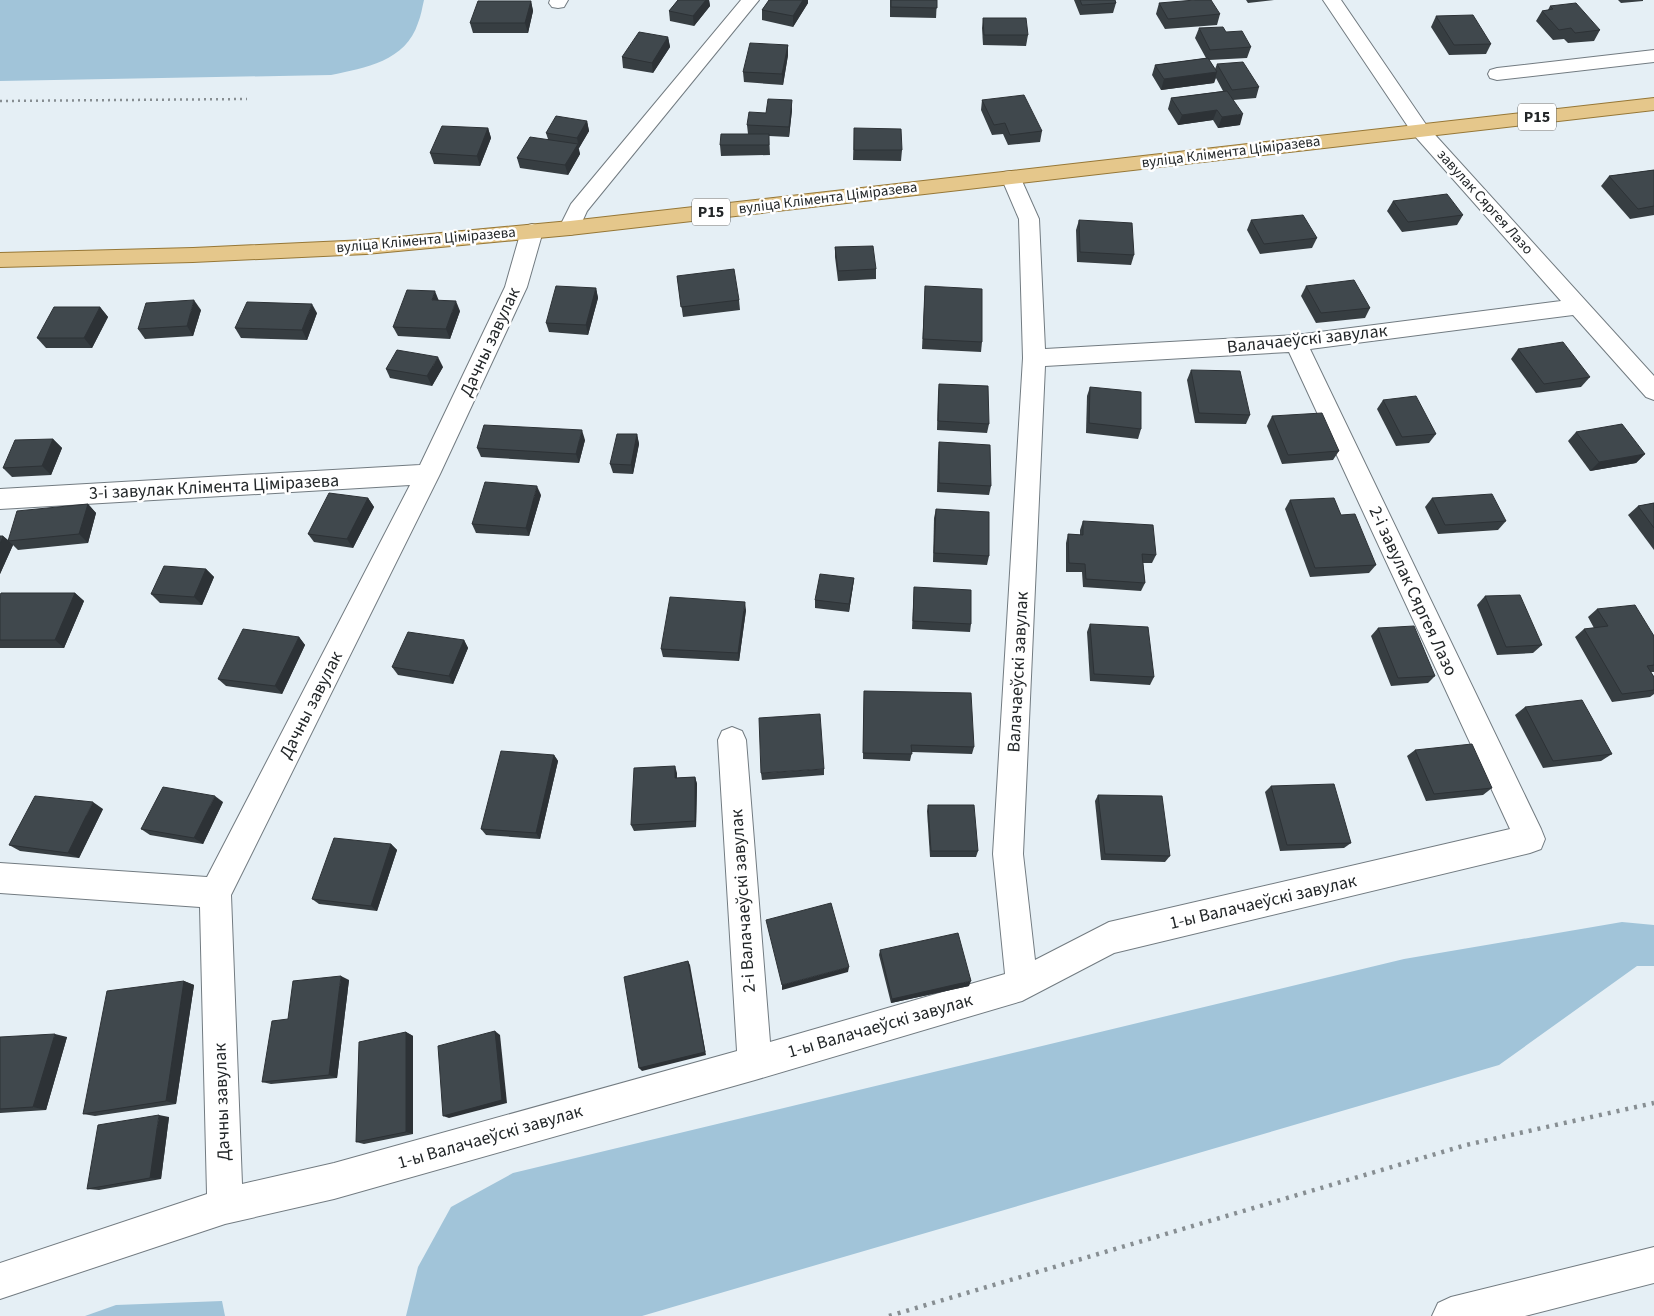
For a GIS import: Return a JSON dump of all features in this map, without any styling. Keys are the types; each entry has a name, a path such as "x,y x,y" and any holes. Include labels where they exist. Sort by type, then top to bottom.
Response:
{"main road":[{"name":"вуліца Клімента Ціміразева","path":"0,260 366,247 570,228 1654,104"}],"street":[{"path":"570,228 578,209 750,0"},
{"name":"завулак Сяргея Лазо","path":"1332,0 1420,130 1654,391"},
{"path":"1497,74 1654,56"},
{"name":"Валачаеўскі завулак","path":"1011,177 1029,219 1034,358 1008,854 1022,985"},
{"name":"Дачны завулак","path":"225,1206 215,893 428,474 516,287 532,231"},
{"name":"Валачаеўскі завулак","path":"1034,358 1296,343 1579,307"},
{"name":"2-і завулак Сяргея Лазо","path":"1296,343 1530,840"},
{"name":"3-і завулак Клімента Ціміразева","path":"0,499 428,474"},
{"name":"2-і Валачаеўскі завулак","path":"732,740 755,1063"},
{"name":"1-ы Валачаеўскі завулак","path":"0,1281 225,1206 334,1181 755,1063 1022,985 1109,938 1530,840"},
{"path":"0,878 215,893"},
{"path":"1451,1316 1654,1265"}],"shaded area":[{"path":"0,0 424,0 419,20 412,36 404,46 383,61 331,75 0,81"},
{"path":"1622,922 1654,925 1654,966 1637,966 1499,1065 642,1316 406,1316 418,1267 451,1207 513,1173 1404,959"},
{"path":"222,1301 225,1316 85,1316 116,1305"}],"building":[{"path":"678,0 706,0 693,16 669,11"},
{"path":"769,0 803,0 793,16 762,10"},
{"path":"891,0 937,0 937,8 891,7"},
{"path":"1080,0 1115,0 1116,3 1082,5"},
{"path":"1211,0 1220,14 1168,19 1159,3"},
{"path":"478,1 531,1 525,23 470,23"},
{"path":"1576,3 1600,30 1575,33 1571,28 1559,30 1542,11 1553,9 1550,6"},
{"path":"1473,15 1491,44 1454,45 1436,16"},
{"path":"983,18 1026,18 1028,35 984,35"},
{"path":"1223,27 1226,32 1242,31 1251,47 1210,50 1199,28"},
{"path":"639,32 668,37 652,63 622,57"},
{"path":"750,43 788,45 782,74 743,72"},
{"path":"1208,58 1217,72 1164,79 1155,65"},
{"path":"1243,62 1259,87 1232,90 1217,64"},
{"path":"1227,91 1243,114 1222,117 1217,110 1182,115 1171,98"},
{"path":"1024,95 1042,131 1010,135 1005,123 994,125 982,100"},
{"path":"768,99 792,100 789,127 747,125 749,112 766,113"},
{"path":"556,116 587,121 577,138 546,133"},
{"path":"442,126 488,128 477,156 430,153"},
{"path":"854,128 901,129 902,150 854,150"},
{"path":"721,134 769,134 769,145 720,145"},
{"path":"530,137 578,144 565,165 517,158"},
{"path":"1654,170 1654,206 1638,209 1609,176"},
{"path":"1447,194 1463,215 1408,222 1393,201"},
{"path":"1303,215 1317,238 1264,244 1251,220"},
{"path":"1079,220 1132,223 1134,255 1080,252"},
{"path":"873,246 876,269 838,271 835,247"},
{"path":"734,269 739,300 681,307 677,276"},
{"path":"1354,280 1370,308 1321,313 1306,286"},
{"path":"556,286 596,288 586,325 546,323"},
{"path":"925,286 982,289 982,342 923,339"},
{"path":"407,290 435,291 432,300 456,301 446,329 393,327"},
{"path":"194,300 187,326 138,329 146,303"},
{"path":"247,302 312,304 302,330 235,328"},
{"path":"54,307 100,307 84,338 37,338"},
{"path":"1563,342 1590,377 1544,384 1518,349"},
{"path":"397,350 438,357 427,376 386,369"},
{"path":"1191,370 1240,371 1250,415 1199,413"},
{"path":"939,384 988,386 989,424 938,421"},
{"path":"1090,387 1141,392 1141,429 1089,423"},
{"path":"1416,396 1436,434 1402,437 1383,400"},
{"path":"1322,413 1339,451 1288,455 1272,416"},
{"path":"1622,424 1645,454 1599,462 1576,432"},
{"path":"484,425 582,430 576,454 477,448"},
{"path":"617,434 637,434 631,465 610,464"},
{"path":"53,439 42,466 3,468 15,440"},
{"path":"939,442 990,445 991,486 939,483"},
{"path":"485,482 537,486 526,528 472,524"},
{"path":"329,493 368,498 347,539 308,534"},
{"path":"1492,494 1506,521 1445,525 1432,498"},
{"path":"1334,498 1341,515 1355,514 1376,565 1315,568 1290,500"},
{"path":"1654,503 1654,528 1638,506"},
{"path":"88,504 79,534 8,541 17,511"},
{"path":"936,509 989,512 989,556 934,553"},
{"path":"1083,521 1153,525 1156,555 1142,554 1145,583 1086,579 1085,564 1069,563 1068,534 1083,535"},
{"path":"164,566 206,569 194,597 151,594"},
{"path":"820,574 854,578 849,604 815,600"},
{"path":"914,587 971,590 971,624 913,621"},
{"path":"1,593 75,593 55,640 0,640"},
{"path":"1520,595 1542,645 1506,647 1485,596"},
{"path":"670,597 745,602 738,653 661,649"},
{"path":"1635,605 1654,636 1654,665 1647,666 1654,677 1654,690 1622,694 1584,629 1608,626 1597,609"},
{"path":"1090,624 1148,627 1154,677 1094,674"},
{"path":"1414,626 1435,676 1398,678 1378,628"},
{"path":"243,629 299,637 275,686 218,679"},
{"path":"408,632 464,640 449,676 392,667"},
{"path":"864,691 971,693 974,747 911,745 912,754 863,753"},
{"path":"1582,700 1612,754 1553,761 1525,707"},
{"path":"820,714 824,769 761,773 759,718"},
{"path":"1472,744 1492,788 1434,794 1415,750"},
{"path":"501,751 554,755 536,833 481,829"},
{"path":"675,766 675,778 695,777 695,821 631,825 634,768"},
{"path":"1334,784 1351,843 1287,845 1271,786"},
{"path":"163,787 215,796 194,838 141,829"},
{"path":"1098,795 1162,796 1170,856 1105,854"},
{"path":"35,796 93,802 68,853 9,845"},
{"path":"928,805 974,805 978,851 931,851"},
{"path":"334,838 391,844 371,906 312,899"},
{"path":"831,903 849,967 782,985 766,920"},
{"path":"958,933 971,981 892,999 880,950"},
{"path":"688,961 705,1052 639,1068 624,977"},
{"path":"341,976 329,1075 262,1082 272,1021 288,1019 293,981"},
{"path":"184,981 166,1101 83,1114 107,991"},
{"path":"495,1031 502,1100 443,1116 438,1046"},
{"path":"406,1032 406,1132 356,1142 359,1042"},
{"path":"55,1034 33,1107 0,1109 0,1037"},
{"path":"159,1115 150,1178 87,1189 98,1125"}],"railway":[{"path":"0,101 247,99"},
{"path":"889,1316 1466,1145 1654,1103"}]}
